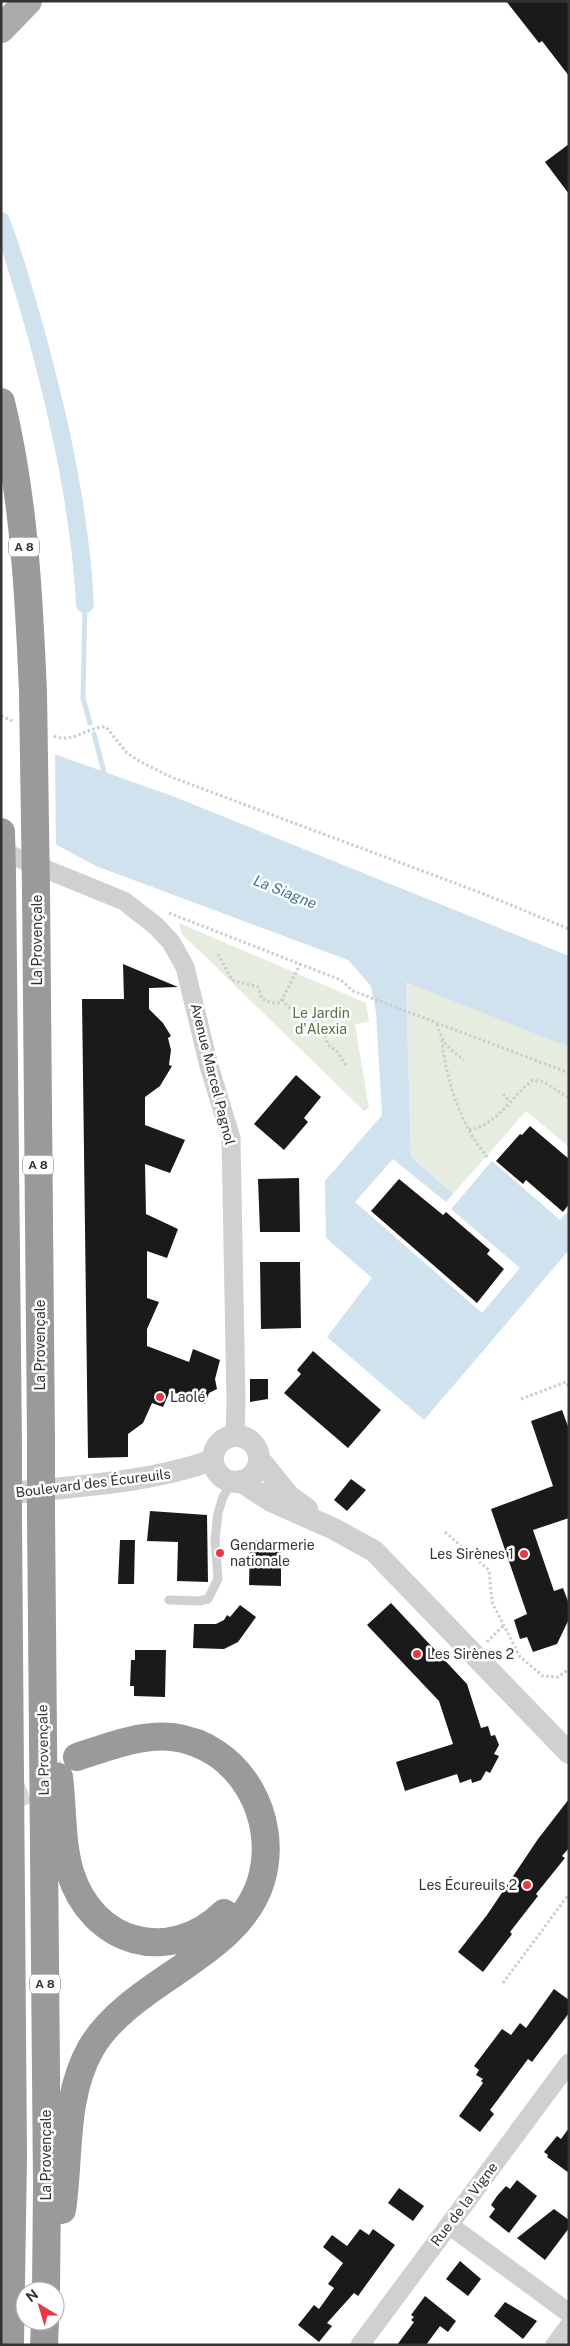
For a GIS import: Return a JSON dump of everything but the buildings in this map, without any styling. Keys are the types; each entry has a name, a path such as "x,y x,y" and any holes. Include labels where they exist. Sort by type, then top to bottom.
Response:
{"highway":[{"name":"La Provençale","path":"1,402 21,518 29,596 33,693 46,2281"},
{"name":"A 8","path":"1,832 13,2157 10,2345"},
{"path":"1,1289 6,1258"},
{"path":"42,1687 56,1757 65,1848 70,1872 79,1894 93,1915 112,1930 137,1940 164,1944 188,1938 213,1924 235,1903 247,1875 253,1846 248,1814 236,1790 219,1771 196,1758 171,1750 149,1750 77,1763 111,1745 147,1737 172,1737 199,1744 227,1761 247,1783 260,1810 266,1848 261,1882 244,1915 223,1936 200,1954 127,2006 111,2022 90,2050 74,2096 63,2203 47,2281"},
{"path":"1,2086 13,2157"},
{"path":"44,2345 45,2331"}],"main road":[{"path":"5,16 28,1"}],"street":[{"name":"Avenue Marcel Pagnol","path":"1,851 124,901 156,926 171,942 185,968 209,1066 231,1138 235,1436"},
{"path":"334,1529 289,1496 259,1460 254,1443 242,1436 235,1436 222,1441 214,1453 213,1460 219,1474 236,1481 271,1501 334,1529 374,1551 569,1753"},
{"name":"Boulevard des Écureuils","path":"1,1494 141,1479 183,1470 213,1460"},
{"path":"236,1481 253,1474 259,1460"},
{"name":"Rue de la Vigne","path":"360,2345 569,2063"},
{"path":"449,2225 569,2313"},
{"path":"555,2345 569,2326"}],"lane":[{"path":"169,1600 199,1601 208,1599 218,1579 215,1540 218,1513 223,1497 236,1481"}],"path":[{"path":"1,716 18,723"},
{"path":"51,735 60,738 76,737 98,726 106,727 127,753 171,777 484,894 569,929"},
{"path":"167,912 254,948 341,980 353,991 569,1072"},
{"path":"218,954 232,980 258,987 262,999 272,1003 280,1003 301,964"},
{"path":"282,999 294,1013 320,1022 328,1044 336,1050 347,1067"},
{"path":"437,1023 452,1086 469,1130 488,1158"},
{"path":"442,1040 449,1049 464,1060"},
{"path":"469,1130 477,1128 500,1114 519,1091 533,1080 550,1084 569,1098"},
{"path":"503,1094 510,1102"},
{"path":"521,1399 567,1381 569,1388"},
{"path":"444,1532 489,1570 492,1602 520,1657 543,1676 558,1677 569,1669"},
{"path":"474,1654 504,1625"},
{"path":"504,1983 569,1894"}],"green space":[{"name":"Le Jardin d'Alexia","path":"179,923 366,1003 369,1022 355,1024 369,1108 364,1111 182,934"},
{"path":"406,981 569,1047 569,1147 526,1111 453,1194 411,1157"}],"water":[{"name":"La Siagne","path":"1,735 175,797 569,956 569,1047 406,982 411,1157 453,1194 446,1202 393,1159 355,1202 482,1313 520,1268 451,1209 492,1161 560,1220 569,1210 569,1250 424,1420 327,1337 372,1278 326,1238 325,1181 382,1115 376,1012 371,986 348,960 96,866 1,815"}],"pier":[{"path":"1,732 55,751 56,847 1,818"}],"waterway":[{"path":"1,221 36,333 61,433 79,535 85,604"},
{"path":"85,604 83,698 90,723"},
{"path":"94,734 104,772"}],"tunnel":[{"path":"1,1800 78,1769"}],"place":[{"name":"Laolé","path":"160,1397"},
{"name":"Gendarmerie nationale","path":"220,1553"},
{"name":"Les Sirènes 1","path":"524,1554"},
{"name":"Les Sirènes 2","path":"417,1654"},
{"name":"Les Écureuils 2","path":"527,1885"}]}
